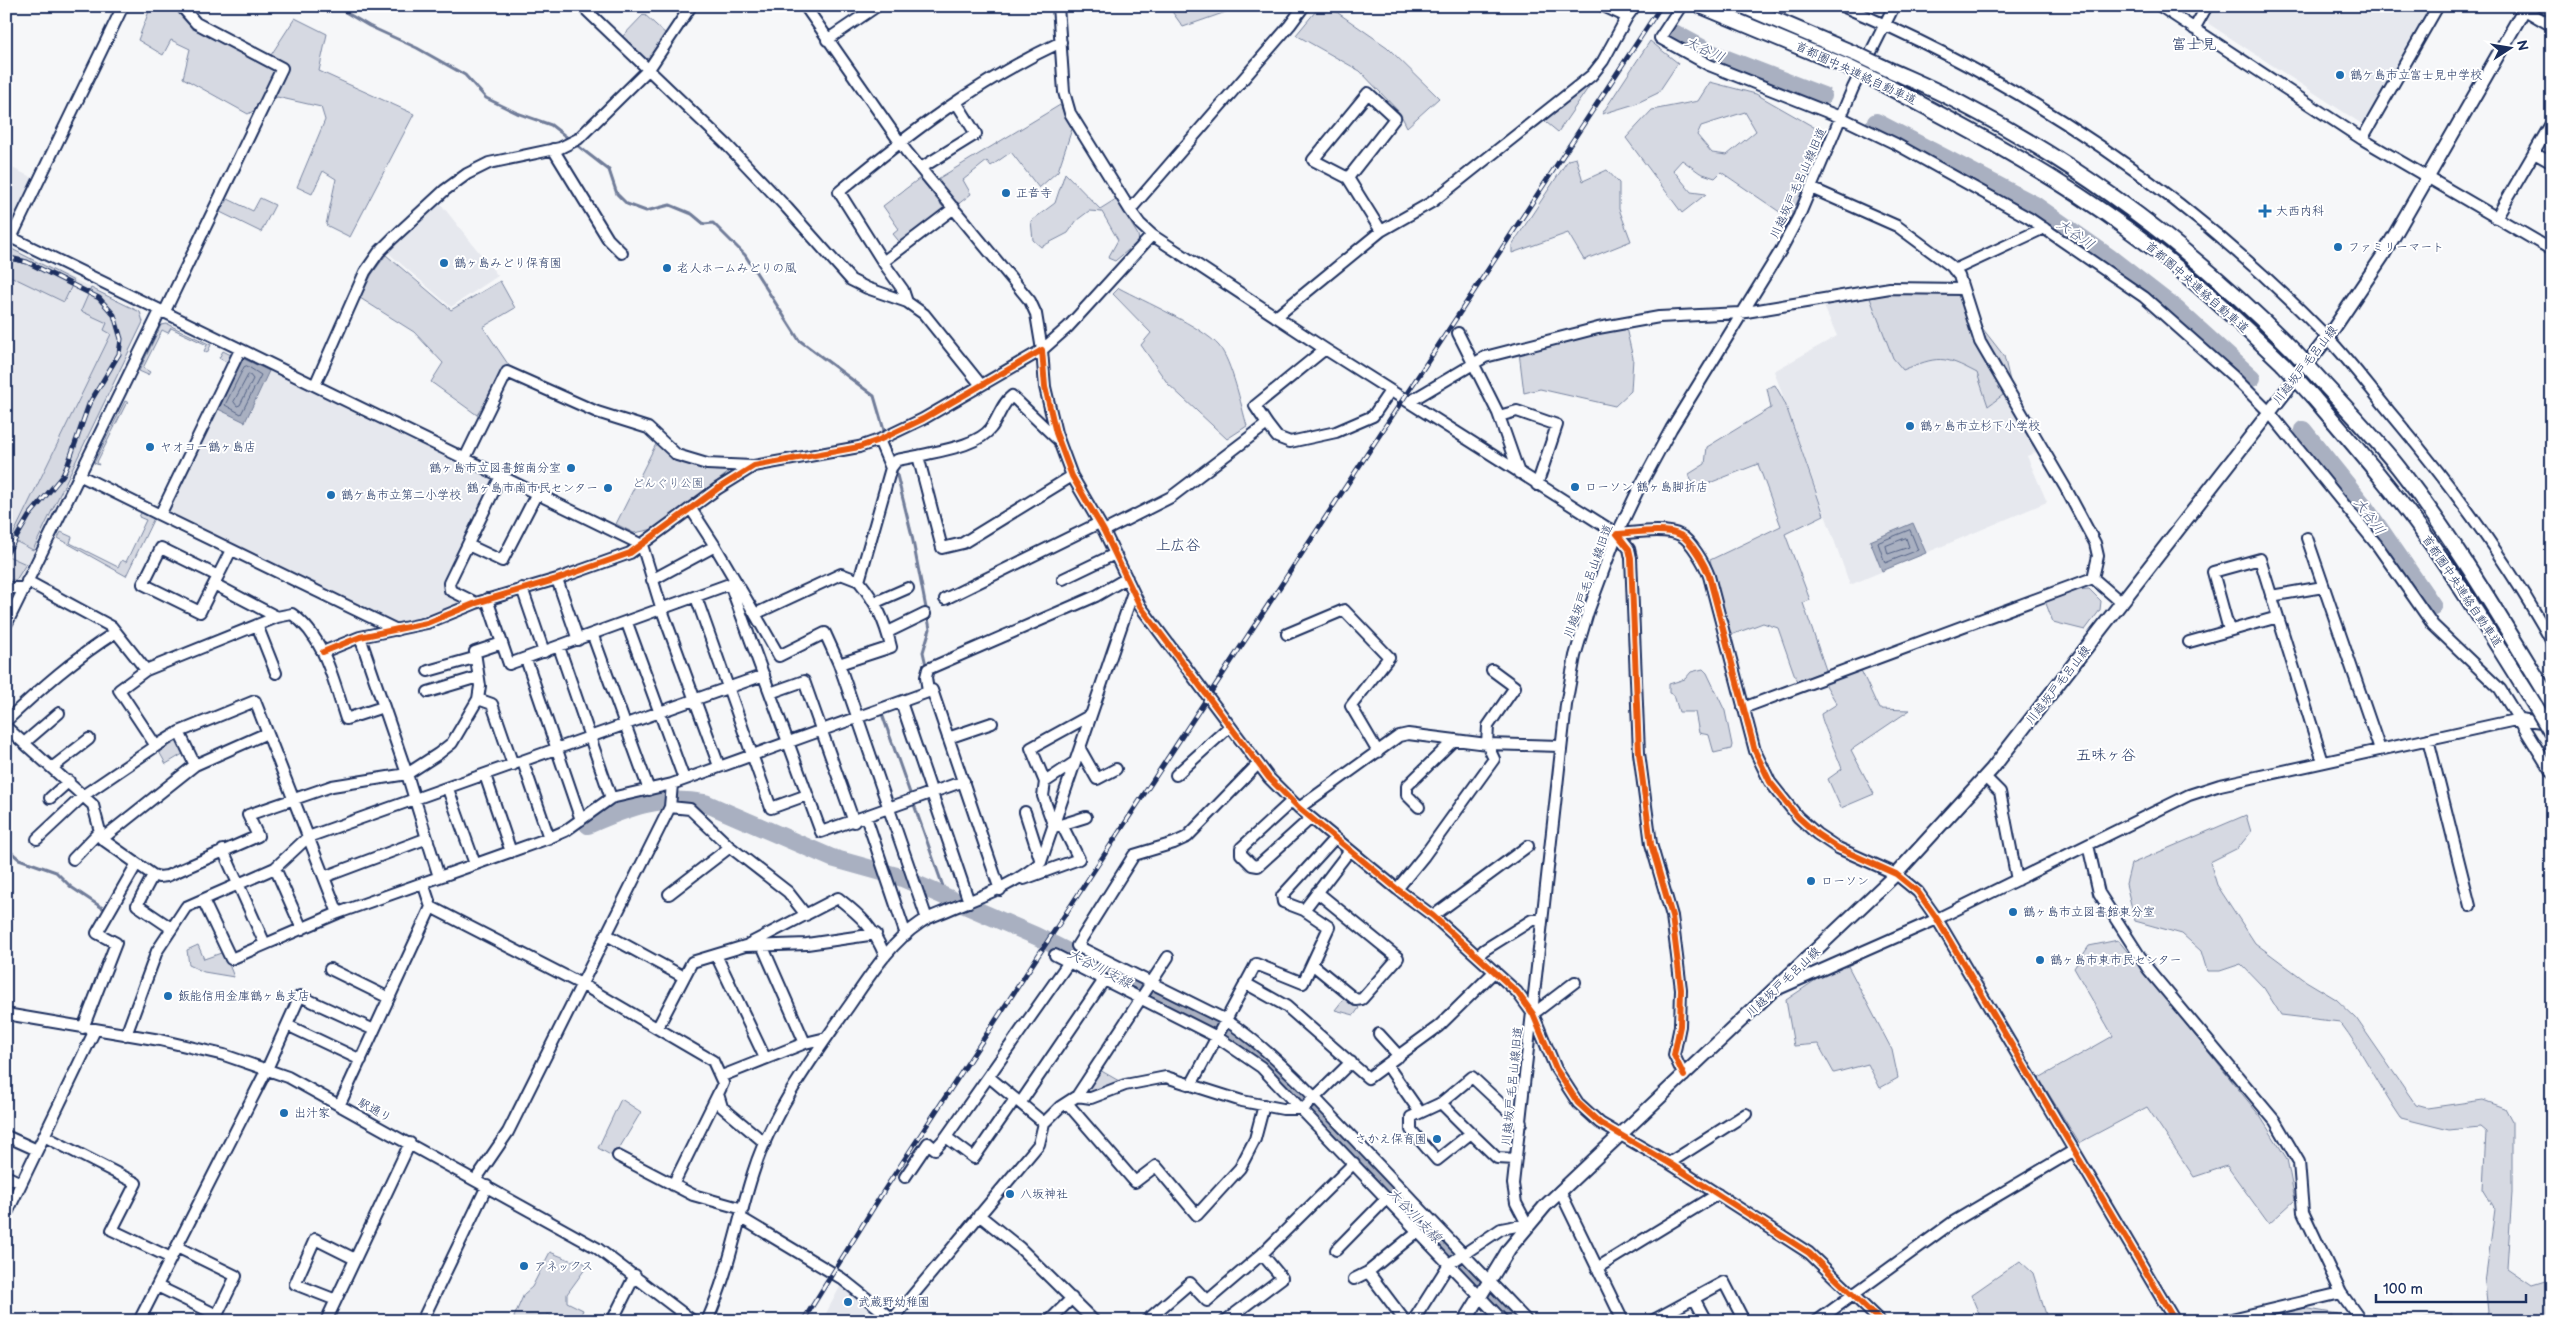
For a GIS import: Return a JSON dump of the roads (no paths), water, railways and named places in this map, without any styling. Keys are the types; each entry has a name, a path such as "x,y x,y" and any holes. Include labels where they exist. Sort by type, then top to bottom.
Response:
{"highway":[{"name":"首都圏中央連絡自動車道","path":"1701,6 1850,68 1985,137 2120,223 2199,286 2283,364 2360,451 2431,543 2468,597 2552,734"},
{"name":"首都圏中央連絡自動車道","path":"1743,6 1858,55 1960,103 2037,147 2100,188 2163,233 2199,263 2253,310 2294,351 2397,466 2461,555 2552,703"}],"main road":[{"name":"川越坂戸毛呂山線","path":"1465,1321 1488,1281 1528,1224 1560,1191 1896,874 1985,777 2328,338 2382,257 2428,179 2523,7"}],"street":[{"path":"124,6 8,236 642,545 662,610 719,766"},
{"path":"6,625 282,68 196,23 181,6"},
{"path":"582,6 649,69 788,208 851,280 867,288 907,302 924,314 981,385"},
{"path":"315,385 365,272 379,252 445,190 467,174 489,163 553,150 578,139 649,69 691,6"},
{"path":"805,6 827,40 900,141 1030,301 1036,314 1048,404 1072,476 1102,527 1140,606 1257,764 1311,818 1433,916 1517,992 1533,1014 1556,1069 1578,1103 1600,1123 1669,1163 1809,1253 1880,1321"},
{"path":"827,40 877,6"},
{"path":"1058,6 1064,92 1070,113 1130,210 1152,236 1537,485 1617,534 1629,549 1631,558 1639,753 1651,844 1672,916 1681,989 1680,1026 1674,1056 1684,1076"},
{"path":"1130,210 1290,25 1304,6"},
{"path":"1603,6 1628,17"},
{"path":"1276,317 1381,231 1432,202 1592,75 1604,61 1635,6"},
{"path":"1681,6 1660,38 1709,64 1840,117 1967,182 2044,228 2144,297 2233,376 2269,412 2377,545 2433,625 2500,690 2520,719 2552,773"},
{"path":"1842,6 1884,24 2021,96 2140,173 2232,245 2328,338 2447,484 2508,571 2552,642"},
{"name":"川越坂戸毛呂山線旧道","path":"1528,1224 1520,1212 1514,1192 1516,1159 1533,1014 1560,746 1575,656 1588,612 1617,534 1670,429 1740,313 1781,250 1811,188 1840,117 1894,6"},
{"path":"2160,6 2362,139 2552,250"},
{"path":"2194,29 2207,6"},
{"path":"2362,139 2438,6"},
{"path":"2523,7 2552,26"},
{"path":"907,302 903,290 839,192 900,141 956,102 1018,62 1061,42"},
{"path":"1348,178 1395,118 1368,93 1313,160 1348,178 1381,231"},
{"path":"921,168 976,134 956,102"},
{"path":"2496,218 2552,122"},
{"path":"553,150 608,238 622,253"},
{"path":"2534,153 2552,163"},
{"path":"1811,188 1897,226 1954,270 1959,276 1980,342 2065,487 2095,543 2098,556 2093,578"},
{"path":"883,262 954,208"},
{"path":"1954,270 2044,228"},
{"path":"465,458 507,372 597,412 648,428 677,455 707,464 754,466 859,447 879,440 1042,350 1068,327 1152,236"},
{"path":"1409,402 1485,358 1598,328 1659,317 1740,313 1890,288 1962,289"},
{"path":"1458,333 1499,416 1519,473"},
{"path":"1325,349 1255,406 1277,437 1290,442 1336,432 1373,416 1390,390"},
{"path":"160,515 240,350"},
{"path":"859,581 891,468 897,460 957,447 980,437 989,431 1012,396 1059,441"},
{"path":"1499,416 1517,411 1557,425 1537,485"},
{"path":"946,600 1171,497 1267,424"},
{"path":"879,440 891,468"},
{"path":"918,456 942,548 963,543 1072,476"},
{"path":"323,652 360,637 427,623 487,599 557,580 630,553 717,489 754,466"},
{"path":"79,475 397,630"},
{"path":"476,603 450,590 449,583 501,476"},
{"path":"468,545 502,561 537,493"},
{"path":"691,509 715,546 733,583 787,742 822,832 964,781"},
{"path":"1617,534 1657,531 1680,535 1700,557 1709,576 1755,752 1770,782 1798,817 1838,848 1896,874 1918,892 1937,919 2175,1321"},
{"path":"2307,538 2380,750"},
{"path":"652,580 715,546"},
{"path":"231,550 216,580 200,612 143,584 162,548 216,580 276,616"},
{"path":"1063,579 1115,554"},
{"path":"2229,630 2213,572 2260,559 2323,762"},
{"path":"755,614 841,574 859,581 876,602 888,632 891,647 839,664"},
{"path":"928,692 926,677 928,669 1096,596 1127,578"},
{"path":"2093,578 2122,603"},
{"path":"1743,708 2093,578"},
{"path":"557,580 578,640"},
{"path":"487,599 509,664 593,636 733,583"},
{"path":"733,583 755,614 779,656 825,633 839,664 927,919"},
{"path":"6,588 26,585 112,627 146,670"},
{"path":"2271,596 2323,586"},
{"path":"522,588 544,652"},
{"path":"876,602 908,588"},
{"path":"707,1321 724,1281 753,1172 764,1143 792,1091 826,1038 885,956 906,935 927,919 1000,890 1041,862 1058,826 1075,762 1132,592"},
{"path":"696,597 771,808 808,795"},
{"path":"1287,634 1344,610 1389,657 1351,706 1378,752"},
{"path":"156,746 119,690 146,670 276,616 292,614 302,621 323,652 346,720 384,707"},
{"path":"888,632 925,614"},
{"path":"2189,642 2278,617"},
{"path":"627,623 684,779"},
{"path":"257,625 276,673"},
{"path":"6,721 48,681 90,648 116,632"},
{"path":"593,636 649,790"},
{"path":"360,637 407,774 425,839 439,877"},
{"path":"6,727 93,804 100,836 136,865 159,877 167,876 258,836 248,815 332,786 407,774 452,743 478,699 480,692 474,658 475,652 502,643"},
{"path":"559,647 611,798"},
{"path":"428,671 474,658"},
{"path":"526,659 581,820"},
{"path":"1397,889 1424,856 1494,759 1487,744 1488,726 1515,687 1492,670"},
{"path":"126,1035 157,951 186,907 274,868 308,837 626,726 764,675"},
{"path":"428,692 478,677"},
{"path":"770,693 804,680 854,822"},
{"path":"203,900 231,959 338,913 549,838 581,820 611,798 649,790 671,788 684,779 932,690 1000,890"},
{"path":"478,699 492,704 549,838"},
{"path":"37,839 84,795 156,746 179,732 255,700 338,913"},
{"path":"901,702 969,902"},
{"path":"24,742 59,713"},
{"path":"1012,883 1079,859 1058,826 1043,796 1045,782 1031,748 1091,715"},
{"path":"1773,991 1937,919 2189,795 2220,785 2520,719 2552,723"},
{"path":"948,738 992,723"},
{"path":"1176,774 1229,726"},
{"path":"179,732 195,765"},
{"path":"73,859 100,836 195,765 267,733"},
{"path":"1311,818 1258,866 1252,865 1241,854 1241,848 1296,804 1378,752 1399,736 1408,734 1487,744 1560,746"},
{"path":"53,767 89,738"},
{"path":"2428,739 2470,906"},
{"path":"1419,807 1406,795 1407,786 1453,741"},
{"path":"1080,749 1096,779 1116,770"},
{"path":"1045,782 1075,762"},
{"path":"1257,764 1187,837 1174,843 1134,855 1077,946 1150,984 1226,1020 1262,1047 1314,1097 1527,1321"},
{"path":"484,775 512,852"},
{"path":"1985,777 2000,792 2017,880"},
{"path":"50,798 69,782"},
{"path":"448,788 475,864"},
{"path":"476,1180 508,1132 583,985 670,807 671,788"},
{"path":"670,807 690,809 730,847 788,892 806,915"},
{"path":"1025,812 1041,862"},
{"path":"866,817 906,935"},
{"path":"1058,826 1086,817"},
{"path":"1191,1085 1256,964 1303,983 1329,927 1304,910 1283,902 1282,896 1335,838"},
{"path":"324,877 425,839"},
{"path":"2088,845 2099,893 2148,969 2275,1121 2298,1162 2303,1212 2342,1292 2361,1321"},
{"path":"1433,916 1528,846"},
{"path":"669,894 730,847"},
{"path":"223,850 265,944"},
{"path":"1304,910 1350,850"},
{"path":"83,1028 116,943 97,933 136,865"},
{"path":"274,868 302,929"},
{"path":"153,874 137,905 171,928"},
{"path":"340,1104 431,907 423,883"},
{"path":"1312,964 1356,1000 1362,1000 1398,958 1317,892"},
{"path":"658,1027 692,962 745,946 838,898 863,918 876,934 885,956"},
{"path":"431,907 583,985 658,1027 713,1061 722,1076 723,1083 673,1185"},
{"path":"1478,956 1484,950 1532,920 1542,920"},
{"path":"745,946 807,944 876,934"},
{"path":"607,935 684,977"},
{"path":"762,945 805,1042"},
{"path":"716,954 765,1058"},
{"path":"1055,955 1217,1037 1261,1067 1503,1321"},
{"path":"618,1156 693,1195 742,1213 841,1278 894,1320 1039,1144 1044,1123 1077,1096 1168,957"},
{"path":"905,1177 928,1144 935,1149 946,1137 1069,962"},
{"path":"330,969 388,998"},
{"path":"1245,983 1286,1006 1368,1078 1439,1026 1495,971"},
{"path":"946,1137 974,1158 1104,980"},
{"path":"1533,1014 1574,982"},
{"path":"139,1321 267,1069 300,996 374,1030"},
{"name":"駅通り","path":"6,1015 224,1054 288,1077 598,1248 693,1321"},
{"path":"287,1025 360,1060"},
{"path":"7,1213 95,1030"},
{"path":"1379,1034 1399,1056"},
{"path":"722,1076 805,1042 826,1038"},
{"path":"1303,1109 1351,1062"},
{"path":"1387,1065 1419,1111"},
{"path":"989,1077 1044,1123"},
{"path":"1077,1096 1091,1098 1125,1085 1166,1077 1264,1105 1303,1109"},
{"path":"1471,1133 1437,1160 1411,1130 1412,1116 1441,1102 1472,1077 1521,1123"},
{"path":"718,1094 722,1107 764,1143"},
{"path":"1441,1102 1497,1158 1516,1159"},
{"path":"1067,1103 1135,1182 1156,1166 1197,1216 1240,1168 1255,1140 1264,1105"},
{"path":"1669,1163 1746,1114"},
{"path":"6,1136 37,1150"},
{"path":"44,1136 136,1183 112,1230 171,1258"},
{"path":"326,1321 410,1143"},
{"path":"1817,1321 1953,1222 2073,1151"},
{"path":"1146,1321 1190,1283 1207,1301 1262,1254 1354,1163"},
{"path":"6,1176 22,1183"},
{"path":"422,1321 487,1186"},
{"path":"1560,1191 1623,1321"},
{"path":"1597,1268 1718,1194"},
{"path":"1336,1250 1387,1198"},
{"path":"979,1215 1020,1248 1094,1321"},
{"path":"1413,1321 1449,1264 1501,1229 1528,1224"},
{"path":"1354,1279 1368,1272 1418,1231"},
{"path":"336,1300 295,1284 314,1239 355,1259"},
{"path":"157,1286 217,1315 236,1276 177,1246"},
{"path":"1227,1320 1282,1278 1262,1254"},
{"path":"1368,1272 1405,1321"},
{"path":"612,1321 634,1275"},
{"path":"1658,1319 1724,1282 1744,1321"},
{"path":"2223,1321 2342,1292"},
{"path":"1049,1321 1072,1298"},
{"path":"1694,1298 1706,1321"}],"water":[{"path":"242,358 269,371 245,422 218,409"},
{"path":"1913,523 1926,553 1882,571 1870,541"}],"waterway":[{"path":"335,6 369,26 417,48 465,75 486,98 517,113 551,125 609,170 617,194 627,204 646,211 670,205 692,214 704,224 713,223 745,255 799,340 874,396 893,461"},
{"name":"大谷川","path":"1672,32 1711,53 1823,96"},
{"name":"大谷川","path":"1876,122 2035,205 2109,257 2176,309 2252,378"},
{"name":"大谷川","path":"2303,430 2364,506 2433,606"},
{"path":"895,467 912,536 930,629 923,652 926,665"},
{"path":"882,714 946,895"},
{"name":"大谷川支線","path":"588,825 645,804 673,801 705,803 832,858 900,877 1036,936 1227,1031 1272,1066 1516,1321"},
{"name":"大谷川支線","path":"6,841 12,853 19,859 56,872 71,887 104,909"}],"railway":[{"path":"803,1321 885,1189 1661,6"},
{"path":"6,257 27,262 99,298 114,315 121,339 119,354 89,404 63,475 29,516 6,555"}],"place":[{"name":"鶴ケ島市立富士見中学校","path":"2340,75"},
{"name":"正音寺","path":"1006,193"},
{"name":"大西内科","path":"2265,211"},
{"name":"ファミリーマート","path":"2338,247"},
{"name":"鶴ヶ島みどり保育園","path":"444,263"},
{"name":"老人ホームみどりの風","path":"667,268"},
{"name":"鶴ヶ島市立杉下小学校","path":"1910,426"},
{"name":"ヤオコー鶴ヶ島店","path":"150,447"},
{"name":"鶴ヶ島市立図書館南分室","path":"571,468"},
{"name":"ローソン 鶴ヶ島脚折店","path":"1575,487"},
{"name":"鶴ヶ島市南市民センター","path":"608,488"},
{"name":"鶴ケ島市立第二小学校","path":"331,495"},
{"name":"ローソン","path":"1811,881"},
{"name":"鶴ヶ島市立図書館東分室","path":"2013,912"},
{"name":"鶴ヶ島市東市民センター","path":"2040,960"},
{"name":"飯能信用金庫鶴ヶ島支店","path":"168,996"},
{"name":"出汁家","path":"284,1113"},
{"name":"さかえ保育園","path":"1437,1139"},
{"name":"八坂神社","path":"1010,1194"},
{"name":"アネックス","path":"524,1266"},
{"name":"武蔵野幼稚園","path":"848,1302"}],"district":[{"name":"富士見","path":"2194,44"},
{"name":"上広谷","path":"1178,545"},
{"name":"五味ヶ谷","path":"2106,755"}],"park label":[{"name":"どんぐり公園","path":"668,483"}]}
